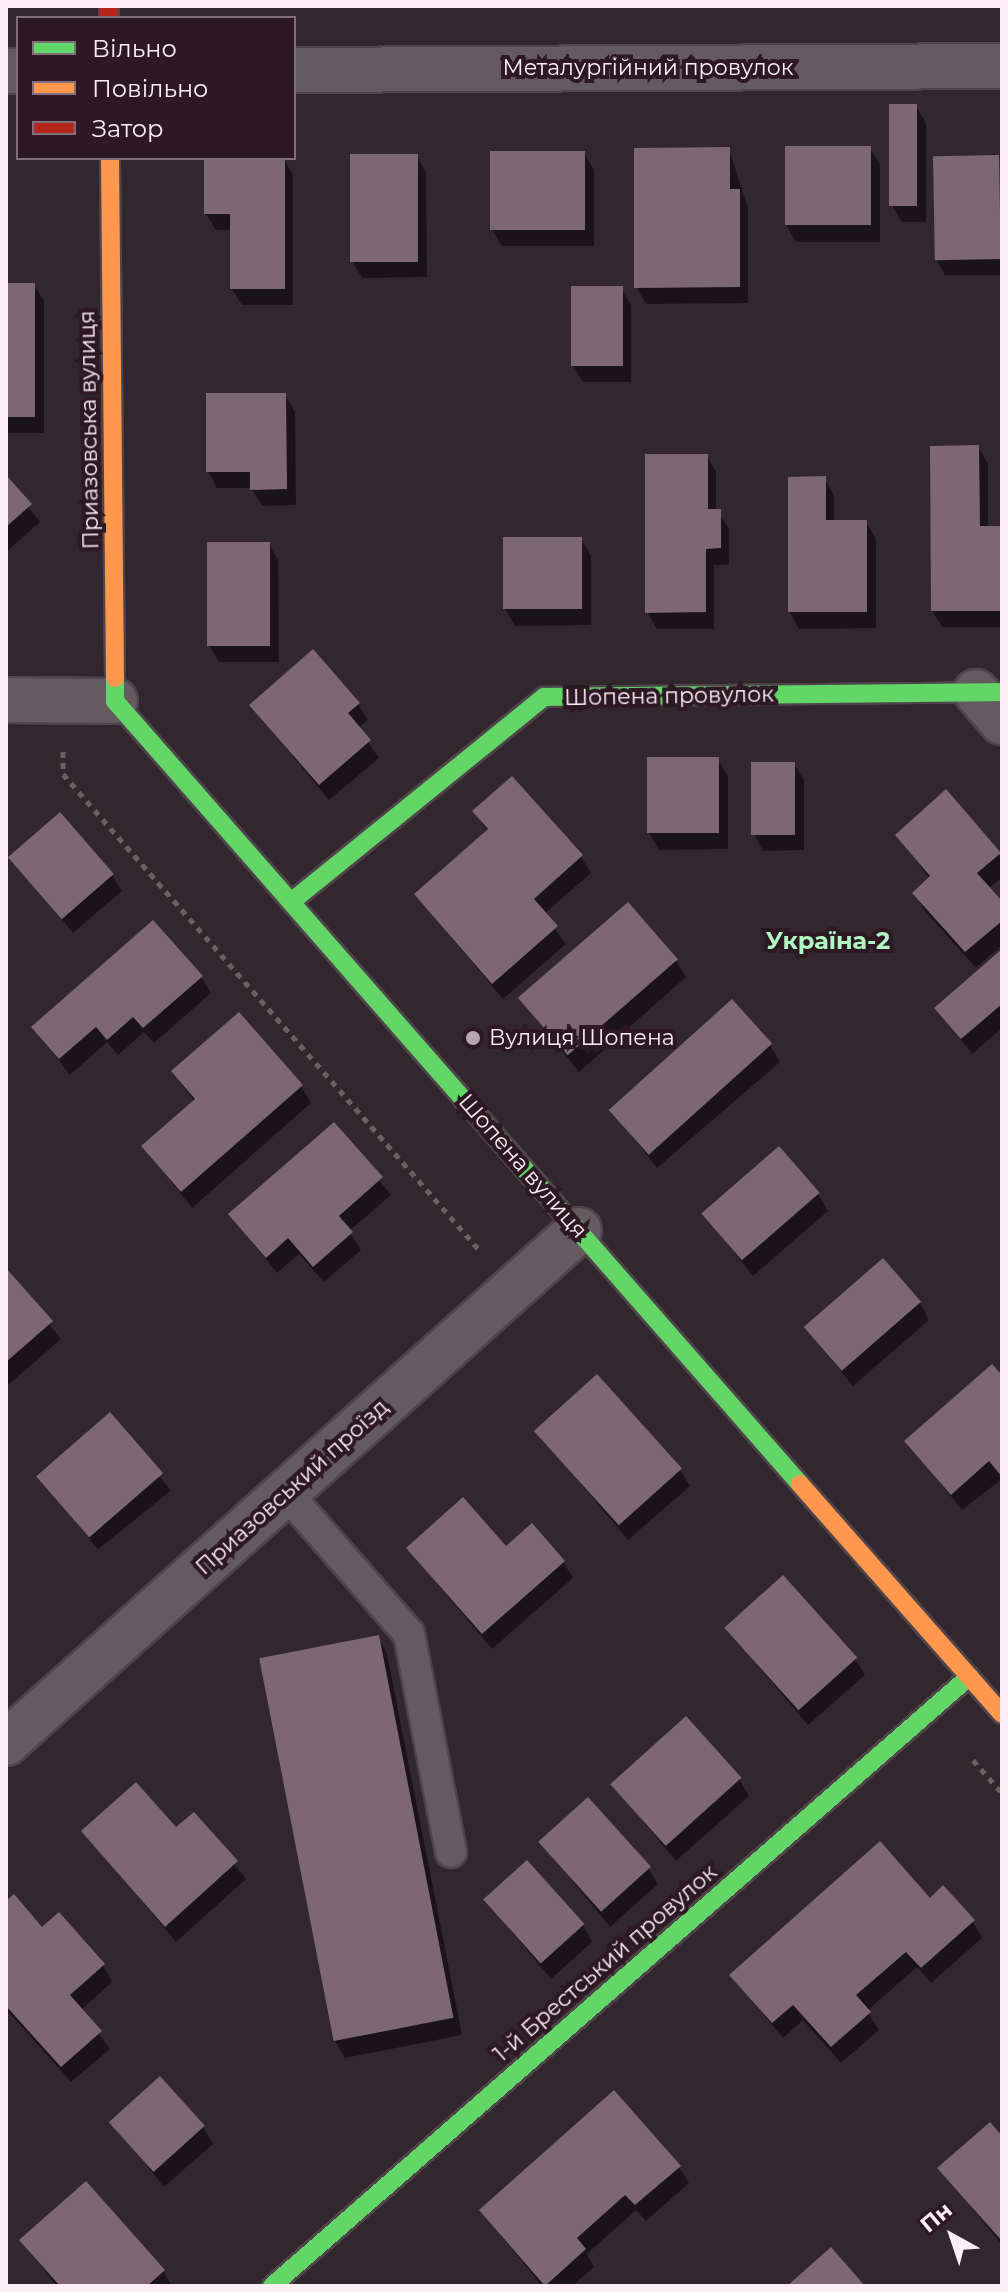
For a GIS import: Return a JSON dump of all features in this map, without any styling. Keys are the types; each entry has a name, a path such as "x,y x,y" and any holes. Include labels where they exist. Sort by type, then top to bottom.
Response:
{"street":[{"name":"Металургійний провулок","path":"296,70 1002,66"},
{"name":"Приазовська вулиця","path":"110,160 115,701"},
{"name":"Шопена провулок","path":"291,902 544,697 993,702"},
{"path":"6,700 115,701"},
{"name":"Шопена вулиця","path":"115,701 1002,1714"},
{"name":"Приазовський проїзд","path":"6,1743 579,1230"},
{"name":"1-й Брестський провулок","path":"272,2286 969,1677"}],"lane":[{"path":"286,1493 409,1634 451,1852"}],"path":[{"path":"63,774 513,1289"}],"building":[{"path":"889,104 917,104 917,206 889,206"},
{"path":"785,146 871,146 871,225 785,225"},
{"path":"730,147 730,189 740,189 740,287 634,288 634,148"},
{"path":"490,151 585,151 585,230 490,230"},
{"path":"350,154 418,154 418,262 350,262"},
{"path":"999,155 1001,259 935,260 933,156"},
{"path":"204,160 285,160 285,289 230,289 230,214 204,214"},
{"path":"6,283 35,283 35,417 6,417"},
{"path":"571,286 623,286 623,366 571,366"},
{"path":"206,393 286,393 287,489 250,490 250,472 206,472"},
{"path":"979,445 980,526 1002,526 1002,611 931,611 930,446"},
{"path":"645,454 708,454 708,509 721,509 721,548 706,549 706,612 645,613"},
{"path":"6,475 32,504 6,527"},
{"path":"826,476 826,520 867,520 867,612 788,612 788,477"},
{"path":"503,537 582,537 582,609 503,609"},
{"path":"207,542 270,542 270,646 207,646"},
{"path":"313,649 360,703 348,713 371,740 319,785 249,705"},
{"path":"647,757 719,757 719,833 647,833"},
{"path":"751,762 795,762 795,835 751,835"},
{"path":"512,776 583,855 534,899 558,926 492,984 414,894 488,829 472,811"},
{"path":"946,789 1001,853 977,873 1002,901 1002,921 965,952 912,893 930,876 895,835"},
{"path":"60,812 114,874 62,919 8,857"},
{"path":"628,902 678,959 568,1055 518,998"},
{"path":"153,920 203,976 143,1028 133,1017 107,1040 96,1027 59,1059 31,1027"},
{"path":"1002,949 1002,1004 961,1039 934,1008"},
{"path":"732,999 772,1044 649,1155 609,1110"},
{"path":"239,1012 303,1085 181,1192 141,1146 195,1099 171,1071"},
{"path":"334,1122 383,1177 339,1216 353,1232 313,1267 288,1238 266,1258 228,1214"},
{"path":"779,1146 820,1193 742,1260 701,1214"},
{"path":"883,1258 921,1302 842,1371 804,1327"},
{"path":"6,1268 53,1321 6,1362"},
{"path":"992,1364 1002,1375 1002,1477 989,1461 951,1495 904,1441"},
{"path":"597,1374 682,1468 619,1525 534,1431"},
{"path":"110,1412 163,1473 89,1537 36,1476"},
{"path":"463,1497 506,1546 532,1523 565,1561 482,1634 406,1548"},
{"path":"783,1575 857,1657 799,1710 724,1628"},
{"path":"379,1635 453,2018 334,2041 259,1658"},
{"path":"686,1716 742,1778 666,1846 610,1784"},
{"path":"136,1782 176,1827 194,1812 238,1861 165,1927 81,1831"},
{"path":"588,1797 651,1867 601,1912 538,1842"},
{"path":"880,1841 930,1898 943,1885 975,1920 921,1968 906,1952 856,1995 871,2012 831,2047 793,2005 772,2023 729,1975"},
{"path":"527,1860 585,1924 541,1963 483,1899"},
{"path":"14,1894 42,1927 59,1912 105,1964 70,1995 102,2031 61,2067 6,2006 6,1901"},
{"path":"160,2076 205,2126 154,2172 109,2122"},
{"path":"614,2090 681,2166 635,2205 625,2195 577,2238 586,2249 545,2286 479,2210"},
{"path":"990,2122 1002,2136 1002,2241 937,2168"},
{"path":"86,2181 165,2270 147,2286 60,2286 19,2240"},
{"path":"831,2247 865,2286 787,2286"}],"traffic: fast":[{"path":"115,678 115,701 800,1484"},
{"path":"291,902 544,697 1002,692"},
{"path":"272,2286 969,1677"}],"traffic: slow":[{"path":"110,160 115,678"},
{"path":"800,1484 1002,1714"}],"traffic: jam":[{"path":"109,6 109,16"}],"place":[{"name":"Вулиця Шопена","path":"473,1038"}],"district":[{"name":"Україна-2","path":"828,941"}]}
